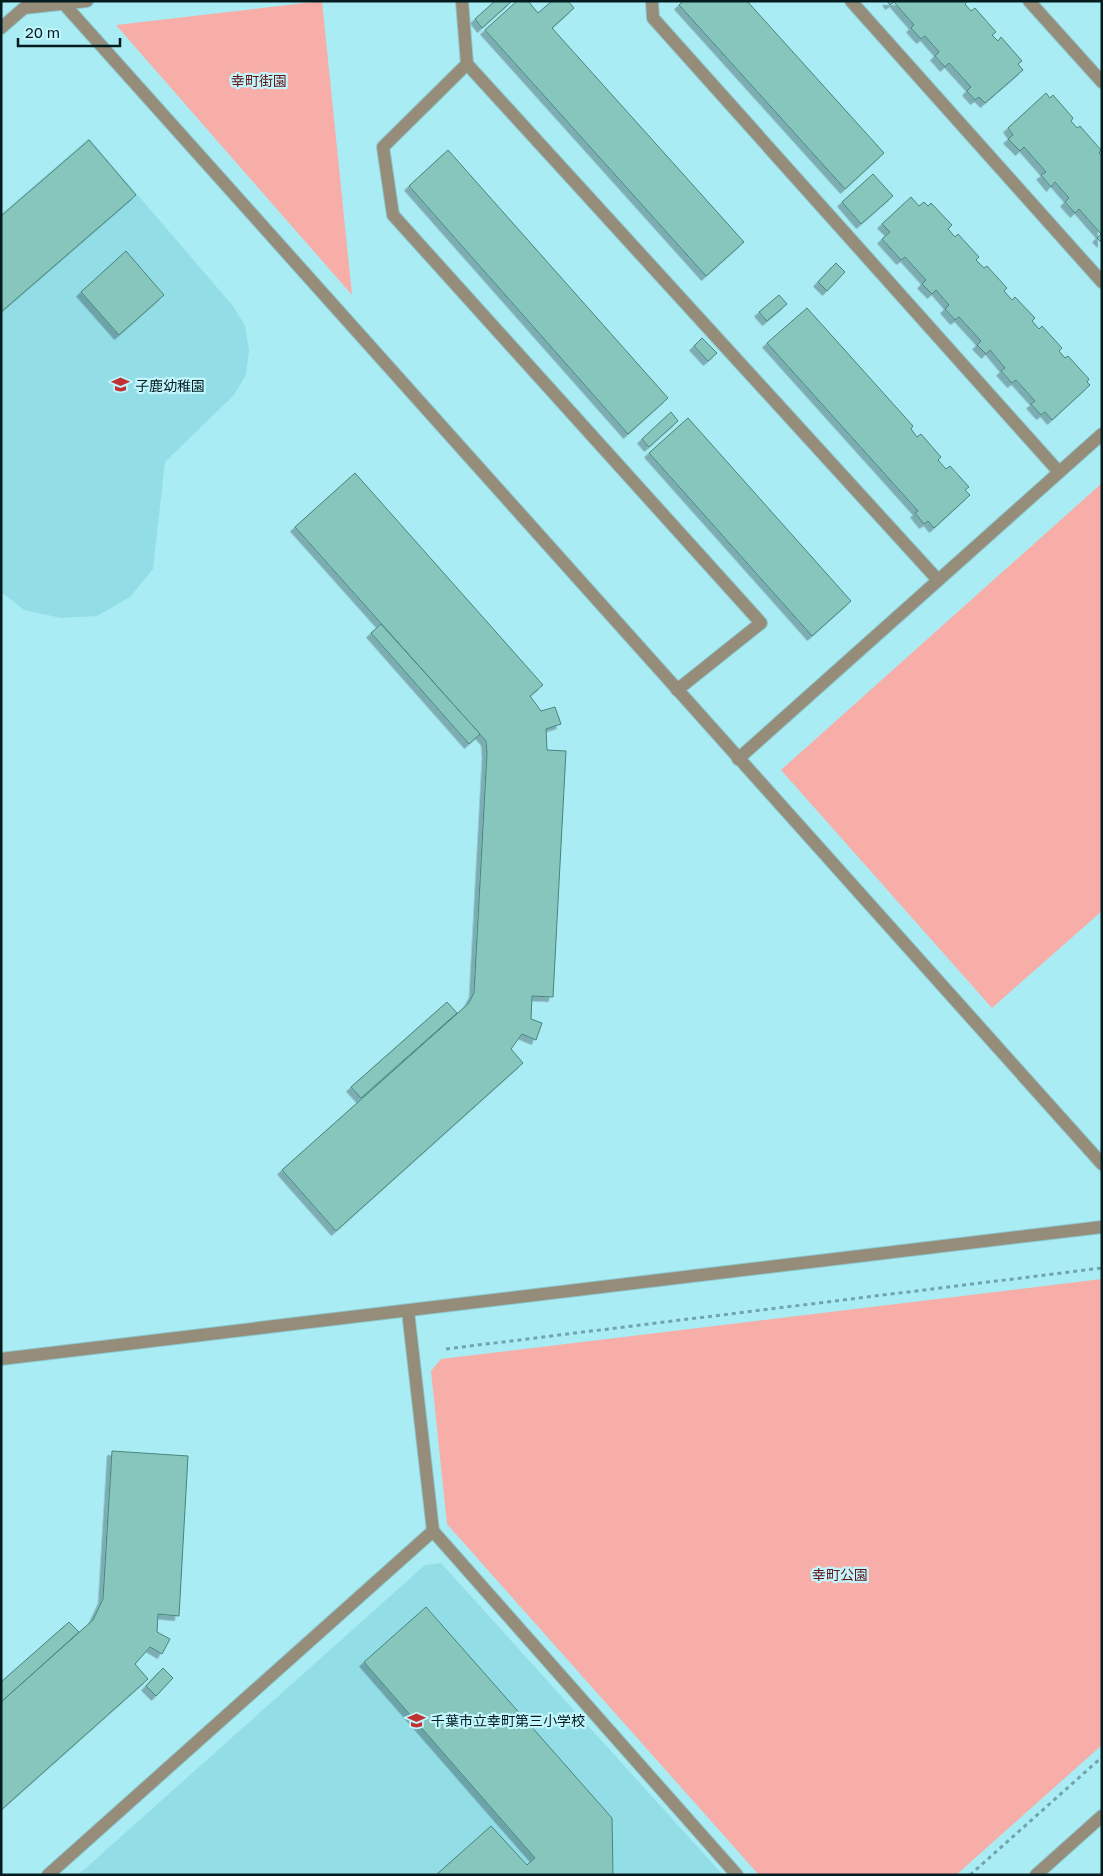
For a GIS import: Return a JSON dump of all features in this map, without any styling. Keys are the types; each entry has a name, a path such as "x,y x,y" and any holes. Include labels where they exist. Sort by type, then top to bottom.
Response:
{"street":[{"path":"1,28 24,8 87,1"},
{"path":"462,1 467,64 938,580"},
{"path":"652,1 653,18 1059,472"},
{"path":"851,1 1102,282"},
{"path":"1029,1 1102,82"},
{"path":"64,4 1102,1164"},
{"path":"467,64 383,147 392,215 761,623 677,690"},
{"path":"738,759 1102,434"},
{"path":"1,1359 1102,1227"},
{"path":"408,1311 433,1531 738,1875"},
{"path":"48,1875 433,1531"},
{"path":"1036,1875 1102,1816"}],"path":[{"path":"446,1349 1102,1268"},
{"path":"970,1875 1102,1757"}],"shaded area":[{"name":"子鹿幼稚園","path":"89,138 232,305 245,325 249,350 246,375 234,395 165,462 153,569 130,597 97,616 61,618 24,610 1,592 1,214"},
{"name":"千葉市立幸町第三小学校","path":"441,1563 723,1875 78,1875 425,1565"}],"green space":[{"name":"幸町街園","path":"322,1 352,295 116,25"},
{"path":"1102,483 1102,911 992,1008 781,770"},
{"name":"幸町公園","path":"1102,1279 1102,1745 956,1875 759,1875 447,1524 431,1371 441,1359"}],"building":[{"path":"495,1 512,1 482,28 475,19"},
{"path":"517,1 528,1 538,13 552,1 568,1 574,8 552,28 744,242 706,276 485,30"},
{"path":"683,1 747,1 884,153 845,189 679,5"},
{"path":"887,1 968,1 965,4 971,11 975,8 996,32 992,35 998,41 1001,37 1022,61 1018,64 1023,70 985,103 979,97 975,100 967,91 971,87 949,63 945,67 935,56 939,52 925,36 921,39 911,28 914,25 894,2 890,5"},
{"path":"1046,93 1050,98 1053,95 1073,118 1071,121 1077,128 1080,126 1101,150 1099,153 1102,156 1102,243 1097,238 1101,234 1079,209 1075,213 1065,202 1069,198 1055,182 1051,187 1041,175 1046,172 1024,147 1020,151 1008,139 1013,135 1008,128"},
{"path":"89,140 136,195 1,312 1,216"},
{"path":"448,150 668,398 628,434 409,186"},
{"path":"873,174 893,196 861,224 842,202"},
{"path":"911,197 919,206 924,202 928,206 931,203 952,225 948,229 955,237 958,234 979,257 976,260 984,268 987,266 1007,288 1004,291 1012,300 1015,297 1035,318 1032,321 1039,329 1042,326 1062,348 1059,351 1065,358 1068,356 1089,379 1087,382 1090,385 1052,420 1045,412 1041,415 1031,404 1035,401 1016,380 1012,383 1001,371 1005,368 990,350 986,354 977,345 981,341 959,317 955,320 945,309 949,305 936,290 932,294 922,284 926,280 905,257 901,260 882,239 890,232 882,224"},
{"path":"126,251 164,295 119,335 81,292"},
{"path":"836,263 845,272 827,291 818,282"},
{"path":"779,295 787,304 767,321 759,312"},
{"path":"807,308 913,426 911,429 917,437 921,434 941,457 938,460 946,469 950,466 969,487 965,490 970,495 934,528 928,521 924,524 915,513 918,511 767,343"},
{"path":"702,338 717,353 708,361 694,346"},
{"path":"671,412 678,421 649,447 642,439"},
{"path":"688,418 851,601 812,636 649,453"},
{"path":"355,473 543,685 530,696 541,711 555,707 561,724 546,729 547,750 566,751 553,997 532,996 531,1019 542,1023 536,1040 522,1034 511,1049 523,1063 336,1231 282,1170 468,1004 474,993 487,753 486,741 295,527"},
{"path":"381,624 480,734 469,744 371,633"},
{"path":"447,1002 457,1013 361,1098 351,1087"},
{"path":"112,1451 188,1456 179,1616 158,1614 157,1632 170,1639 162,1654 150,1647 135,1664 148,1679 1,1810 1,1702 93,1620 103,1599"},
{"path":"426,1607 612,1818 613,1875 436,1875 491,1826 527,1865 535,1858 364,1662"},
{"path":"69,1622 79,1632 1,1702 1,1682"},
{"path":"163,1668 173,1678 156,1696 146,1686"}],"place":[{"name":"子鹿幼稚園","path":"121,385"},
{"name":"千葉市立幸町第三小学校","path":"417,1720"}]}
